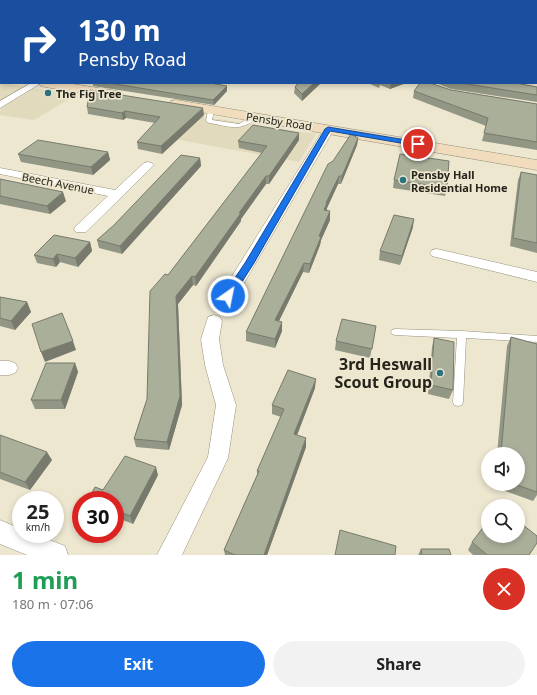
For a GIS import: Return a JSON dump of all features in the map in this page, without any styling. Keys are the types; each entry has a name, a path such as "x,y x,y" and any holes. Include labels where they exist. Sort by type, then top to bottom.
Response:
{"main road":[{"path":"51,84 128,97"},
{"name":"Pensby Road","path":"166,103 537,165"}],"street":[{"path":"0,105 35,84"},
{"path":"228,296 328,129"},
{"name":"Beech Avenue","path":"81,229 148,165"},
{"name":"Beech Avenue","path":"0,171 117,194"},
{"path":"437,254 537,277"},
{"path":"170,555 218,458 226,405 214,365 210,339 214,321"},
{"path":"0,532 56,555"}],"lane":[{"path":"395,332 462,334 537,339"},
{"path":"458,402 462,334"}],"shaded area":[{"path":"0,84 76,95 34,120 0,115 0,111 2,110 0,109"},
{"path":"185,114 316,134 299,162 158,136"}],"building":[{"path":"115,84 216,84 227,86 213,100"},
{"path":"297,84 313,84 302,94 295,87"},
{"path":"419,84 433,84 451,90 537,104 537,142 484,133 488,118 414,91"},
{"path":"467,84 521,84 537,87 537,95"},
{"path":"90,90 203,108 161,146 137,142 160,117 87,107"},
{"path":"253,125 299,133 269,176 266,176 239,213 241,213 195,277 192,276 176,296 180,396 167,442 134,439 147,399 150,291 165,274 168,275 267,146 238,141"},
{"path":"351,134 358,138 342,176 339,176 326,203 324,210 330,211 319,236 321,237 310,264 304,263 275,320 282,322 275,339 246,332 328,164 333,161"},
{"path":"38,140 108,152 91,167 18,154"},
{"path":"400,154 449,161 447,188 394,180"},
{"path":"181,155 200,158 120,246 97,240 114,225"},
{"path":"521,172 537,175 537,243 513,238"},
{"path":"0,179 63,192 47,206 0,196"},
{"path":"394,215 414,219 402,256 380,251"},
{"path":"54,235 90,242 75,258 57,254 53,259 34,255"},
{"path":"0,297 27,302 11,321 0,318"},
{"path":"62,313 73,341 41,352 32,324"},
{"path":"342,319 376,326 372,349 336,341"},
{"path":"511,337 537,344 537,492 525,488 525,447 502,447"},
{"name":"3rd Heswall Scout Group","path":"434,338 454,342 453,390 431,385"},
{"path":"46,363 75,363 61,400 31,400"},
{"path":"288,370 316,379 294,434 306,438 264,555 235,555 224,550 259,471 257,471 284,409 272,405"},
{"path":"0,435 47,452 25,482 0,472"},
{"path":"125,456 156,467 130,516 124,514 124,491 93,491 95,487 103,490"},
{"path":"525,527 537,536 537,543 529,555 487,555 472,542 481,530 481,543 525,543"},
{"path":"340,530 396,546 395,555 335,555"},
{"path":"421,549 449,549 451,555 422,555"}],"place":[{"name":"The Fig Tree","path":"48,93"},
{"name":"Pensby Hall Residential Home","path":"403,180"},
{"name":"3rd Heswall Scout Group","path":"440,373"}],"route":[{"path":"228,296 328,129 418,144"}]}
